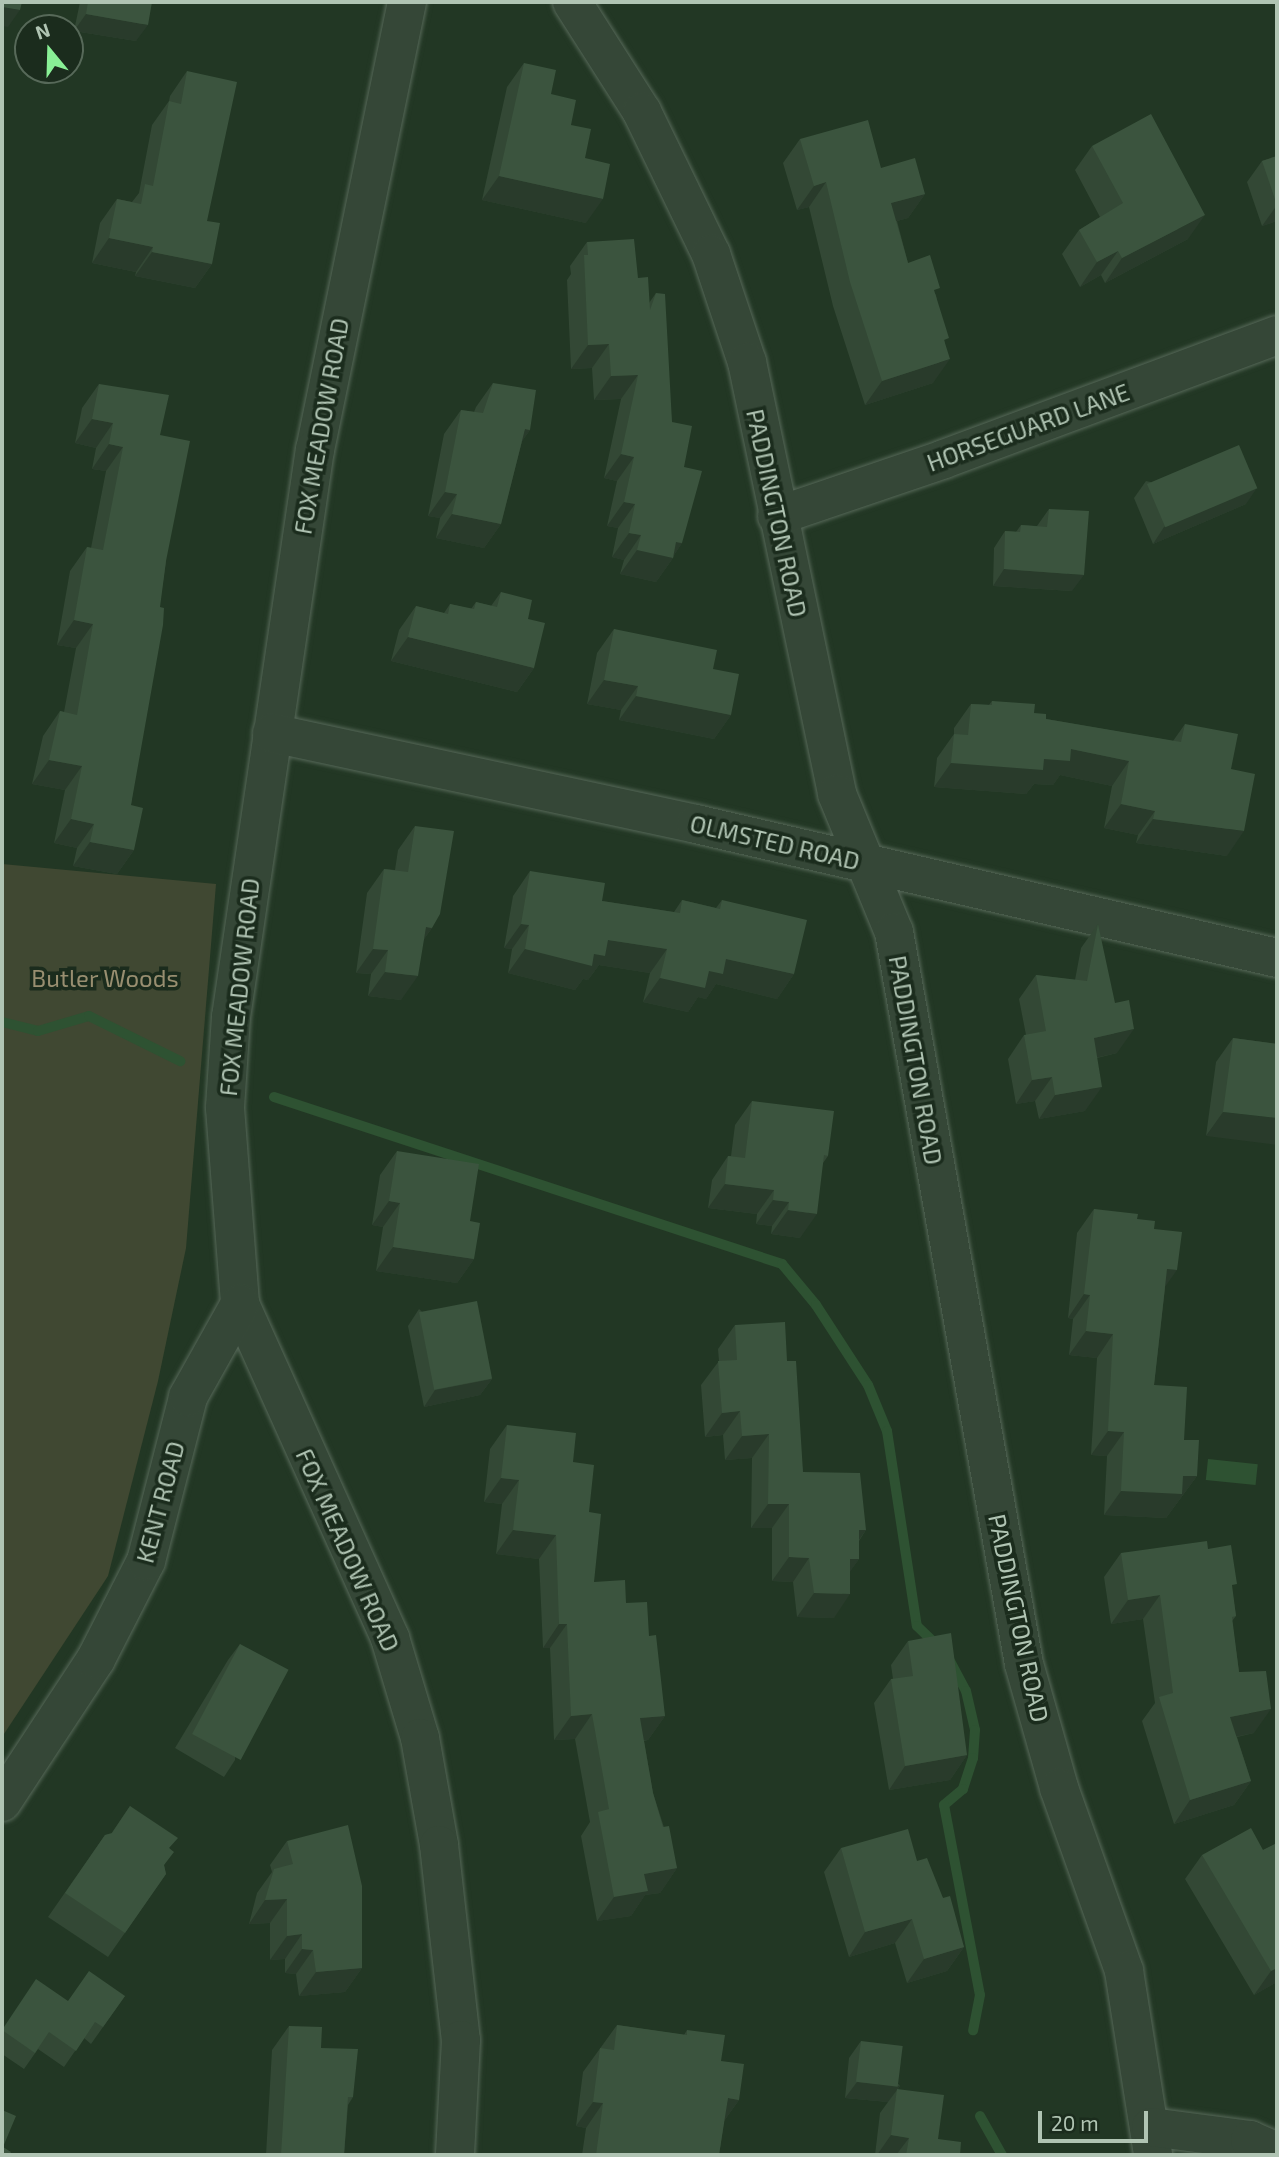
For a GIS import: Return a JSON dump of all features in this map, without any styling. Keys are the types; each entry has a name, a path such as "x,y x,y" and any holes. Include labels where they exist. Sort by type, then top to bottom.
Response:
{"street":[{"name":"FOX MEADOW ROAD","path":"407,2 315,449 231,1017 225,1108 240,1304 390,1638 419,1738 439,1845 461,2040 455,2155"},
{"name":"PADDINGTON ROAD","path":"572,2 642,112 710,254 747,362 837,794 869,863 894,933 1024,1664 1059,1788 1124,1970 1152,2141"},
{"name":"HORSEGUARD LANE","path":"777,516 1277,335"},
{"name":"OLMSTED ROAD","path":"272,733 869,863 1277,958"},
{"name":"KENT ROAD","path":"2,1802 96,1659 146,1561 188,1397 240,1304"},
{"path":"1152,2141 1250,2140 1277,2152"}],"green space":[{"name":"Butler Woods","path":"2,864 216,884 186,1248 158,1381 108,1576 2,1737"}],"shaded area":[{"path":"1208,1459 1258,1464 1256,1485 1206,1480"}],"building":[{"path":"2,2 22,2 20,10 2,7"},
{"path":"88,2 152,2 148,25 86,14"},
{"path":"524,63 556,70 551,94 576,100 571,125 591,129 585,158 610,164 603,199 499,176"},
{"path":"187,71 237,82 207,221 220,223 212,264 152,252 153,247 109,238 117,199 141,204 145,184 153,186 169,101 181,104"},
{"path":"1151,114 1205,215 1122,258 1118,251 1097,262 1079,230 1123,203 1092,146"},
{"path":"868,120 881,168 915,158 925,194 891,203 908,263 930,255 940,288 934,290 949,338 944,340 950,359 882,381 850,282 826,182 814,186 800,139"},
{"path":"1277,156 1277,205 1262,161"},
{"path":"634,239 638,278 648,277 650,310 656,293 665,294 672,422 692,426 684,467 702,471 682,543 676,542 673,558 637,550 641,535 629,533 635,504 624,502 634,457 621,454 638,375 611,376 609,344 588,345 584,255 588,255 587,242"},
{"path":"493,383 536,390 530,430 525,429 501,524 452,514 457,494 445,492 461,410 483,413"},
{"path":"99,384 169,395 160,435 190,441 166,561 160,607 164,608 163,625 131,805 143,808 134,850 90,842 94,824 71,819 82,766 49,760 60,711 77,715 93,624 74,620 87,547 103,550 123,447 109,444 113,423 92,419"},
{"path":"1239,445 1257,488 1165,527 1147,484"},
{"path":"1049,509 1089,511 1084,575 1004,569 1005,531 1020,532 1021,525 1047,527"},
{"path":"501,592 532,600 528,619 545,623 534,668 408,637 416,606 448,614 450,604 474,609 476,602 497,607"},
{"path":"614,629 717,650 713,669 739,674 731,715 636,696 638,686 604,680"},
{"path":"992,701 1035,704 1034,713 1046,714 1046,719 1181,742 1185,724 1238,734 1231,769 1255,774 1244,831 1153,819 1155,811 1121,804 1129,761 1071,749 1070,761 1044,759 1043,770 951,763 954,734 968,735 971,704 992,705"},
{"path":"415,826 454,831 440,914 432,928 426,927 418,976 385,972 388,950 373,949 384,869 408,872"},
{"path":"530,871 605,883 602,901 680,913 682,900 720,909 722,900 807,920 794,974 726,959 723,974 709,971 705,988 660,978 667,949 608,940 605,956 594,954 592,966 525,949 529,925 521,924"},
{"path":"1098,924 1115,1003 1129,1000 1134,1029 1094,1038 1102,1087 1055,1095 1052,1077 1032,1080 1024,1035 1046,1031 1036,975 1087,981"},
{"path":"1233,1038 1277,1044 1277,1118 1223,1112"},
{"path":"752,1101 834,1111 828,1156 824,1155 817,1214 788,1210 789,1202 773,1200 774,1190 725,1184 728,1156 745,1158"},
{"path":"397,1151 479,1164 470,1221 480,1223 474,1259 393,1247 400,1203 389,1201"},
{"path":"1094,1209 1138,1214 1137,1219 1155,1221 1154,1229 1182,1232 1177,1270 1167,1269 1154,1385 1187,1387 1184,1440 1199,1440 1197,1476 1183,1476 1182,1494 1121,1491 1124,1432 1108,1431 1113,1334 1086,1331 1090,1295 1084,1294"},
{"path":"477,1301 492,1379 434,1390 419,1312"},
{"path":"785,1322 787,1361 796,1361 803,1472 860,1473 866,1530 859,1530 859,1559 850,1559 850,1594 814,1593 809,1558 789,1557 789,1504 768,1504 769,1434 742,1436 740,1411 722,1413 718,1361 737,1360 735,1325"},
{"path":"507,1425 576,1433 573,1462 594,1465 589,1512 601,1514 594,1582 625,1580 626,1603 647,1602 649,1636 656,1635 665,1716 640,1718 653,1793 663,1827 669,1826 677,1868 644,1874 648,1891 614,1897 598,1812 609,1809 592,1714 571,1716 567,1624 559,1624 556,1535 513,1530 519,1480 501,1478"},
{"path":"1207,1541 1208,1549 1231,1545 1237,1584 1232,1585 1236,1616 1232,1617 1239,1672 1266,1671 1271,1709 1230,1717 1251,1781 1190,1800 1159,1697 1173,1693 1160,1595 1128,1600 1121,1553"},
{"path":"951,1633 967,1755 905,1766 891,1679 913,1676 908,1641"},
{"path":"240,1644 289,1670 241,1760 192,1734"},
{"path":"130,1806 178,1838 169,1848 174,1852 164,1865 166,1874 125,1933 65,1893 105,1835 112,1833"},
{"path":"348,1825 362,1886 362,1968 316,1972 313,1950 302,1949 302,1934 287,1936 287,1899 265,1900 274,1869 293,1864 287,1841"},
{"path":"1251,1828 1263,1850 1277,1843 1277,1968 1271,1971 1202,1855"},
{"path":"908,1829 917,1861 927,1858 943,1898 950,1896 964,1947 924,1959 912,1919 865,1932 841,1848"},
{"path":"89,1971 125,1996 103,2027 95,2022 76,2051 49,2032 35,2053 2,2030 36,1979 68,2001"},
{"path":"617,2025 687,2035 687,2030 725,2035 721,2061 744,2064 739,2100 728,2098 719,2155 596,2155 603,2103 593,2102 600,2048 614,2050"},
{"path":"289,2026 322,2027 321,2048 358,2049 353,2097 348,2097 344,2155 281,2155"},
{"path":"861,2041 903,2046 898,2087 856,2082"},
{"path":"897,2089 944,2095 938,2139 961,2142 960,2155 906,2155 909,2138 891,2135"},
{"path":"2,2110 16,2116 3,2147 11,2152 9,2155 2,2155"}],"waterway":[{"path":"2,1022 38,1031 89,1016 180,1061"},
{"path":"274,1097 782,1264 816,1305 868,1385 887,1431 917,1626 938,1646"},
{"path":"950,1661 966,1691 975,1730 973,1758 963,1789 944,1805 980,1995 973,2030"},
{"path":"980,2116 1002,2155"}]}
